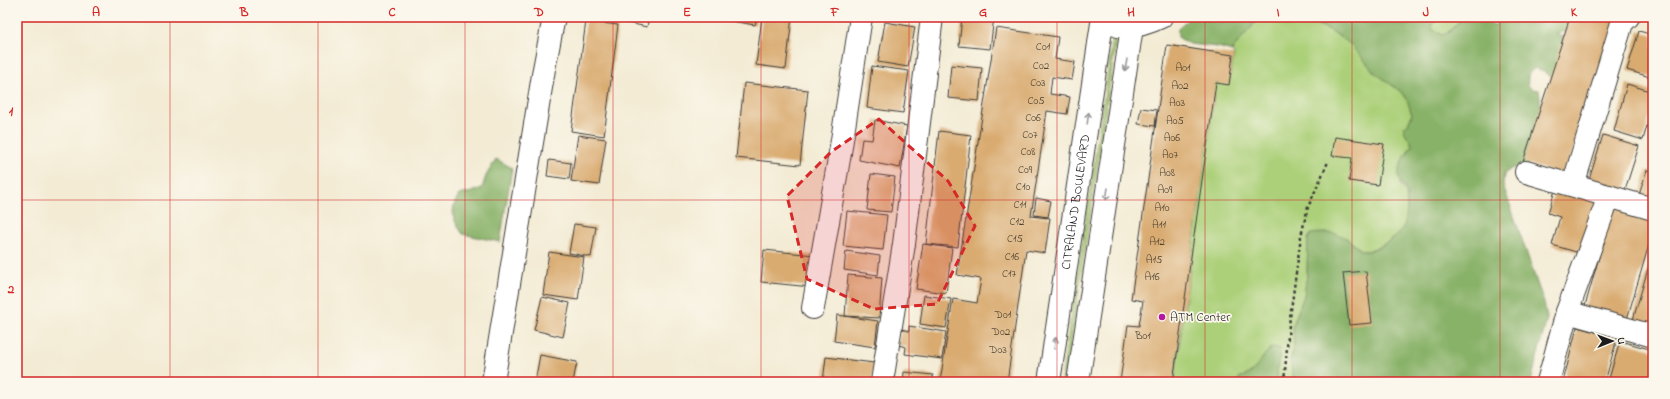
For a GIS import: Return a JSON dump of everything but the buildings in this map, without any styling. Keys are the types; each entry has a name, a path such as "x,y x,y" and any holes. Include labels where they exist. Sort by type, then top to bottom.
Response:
{"street":[{"path":"493,382 544,69 554,17"},
{"path":"813,308 840,153 861,17"},
{"path":"882,382 904,244 932,17"},
{"name":"CITRALAND BOULEVARD","path":"1049,382 1097,20 1111,26 1132,27 1146,24 1161,17"},
{"path":"1573,185 1622,23 1628,17"},
{"path":"1078,382 1132,27"},
{"path":"1526,172 1653,209"},
{"path":"1548,382 1568,312 1609,196"},
{"path":"1568,312 1653,336"}],"path":[{"path":"1284,382 1290,309 1301,236 1308,207 1328,162"}],"highlighted area":[{"path":"879,119 948,181 975,226 937,304 874,309 807,279 787,196 831,152"}],"green space":[{"path":"1190,17 1258,17 1232,51 1218,47 1189,44 1178,37 1178,29"},
{"path":"1258,17 1300,17 1328,29 1345,40 1407,99 1412,115 1408,124 1404,127 1412,145 1401,164 1400,184 1406,192 1407,219 1404,230 1401,234 1368,251 1363,251 1346,238 1311,234 1308,239 1307,275 1304,296 1293,325 1294,345 1290,361 1294,382 1276,382 1280,349 1270,348 1259,366 1237,382 1174,382 1216,83 1229,84 1234,54 1232,51"},
{"path":"1300,17 1440,17 1431,25 1433,30 1442,35 1448,33 1463,17 1486,17 1489,23 1496,25 1498,17 1570,18 1571,23 1566,31 1556,33 1573,45 1556,74 1551,76 1536,68 1531,71 1528,77 1528,85 1532,89 1539,90 1541,107 1528,167 1512,168 1504,174 1503,185 1544,303 1547,318 1531,382 1294,382 1290,361 1294,345 1293,325 1304,296 1307,275 1308,239 1311,234 1338,234 1346,238 1361,250 1366,251 1377,248 1398,235 1404,227 1407,201 1406,191 1399,179 1399,173 1402,162 1412,145 1404,127 1408,124 1412,115 1407,99 1400,91 1374,72 1345,40 1328,29"},
{"path":"1440,17 1463,17 1447,33 1442,35 1433,30 1431,25"},
{"path":"1113,39 1116,41 1065,382 1061,382"},
{"path":"496,159 512,168 500,242 463,234 457,225 453,211 459,195 482,188 486,176"},
{"path":"1275,347 1280,349 1276,382 1237,382 1240,377 1246,376 1251,372 1266,353"}],"place":[{"name":"ATM Center","path":"1162,317"}]}
